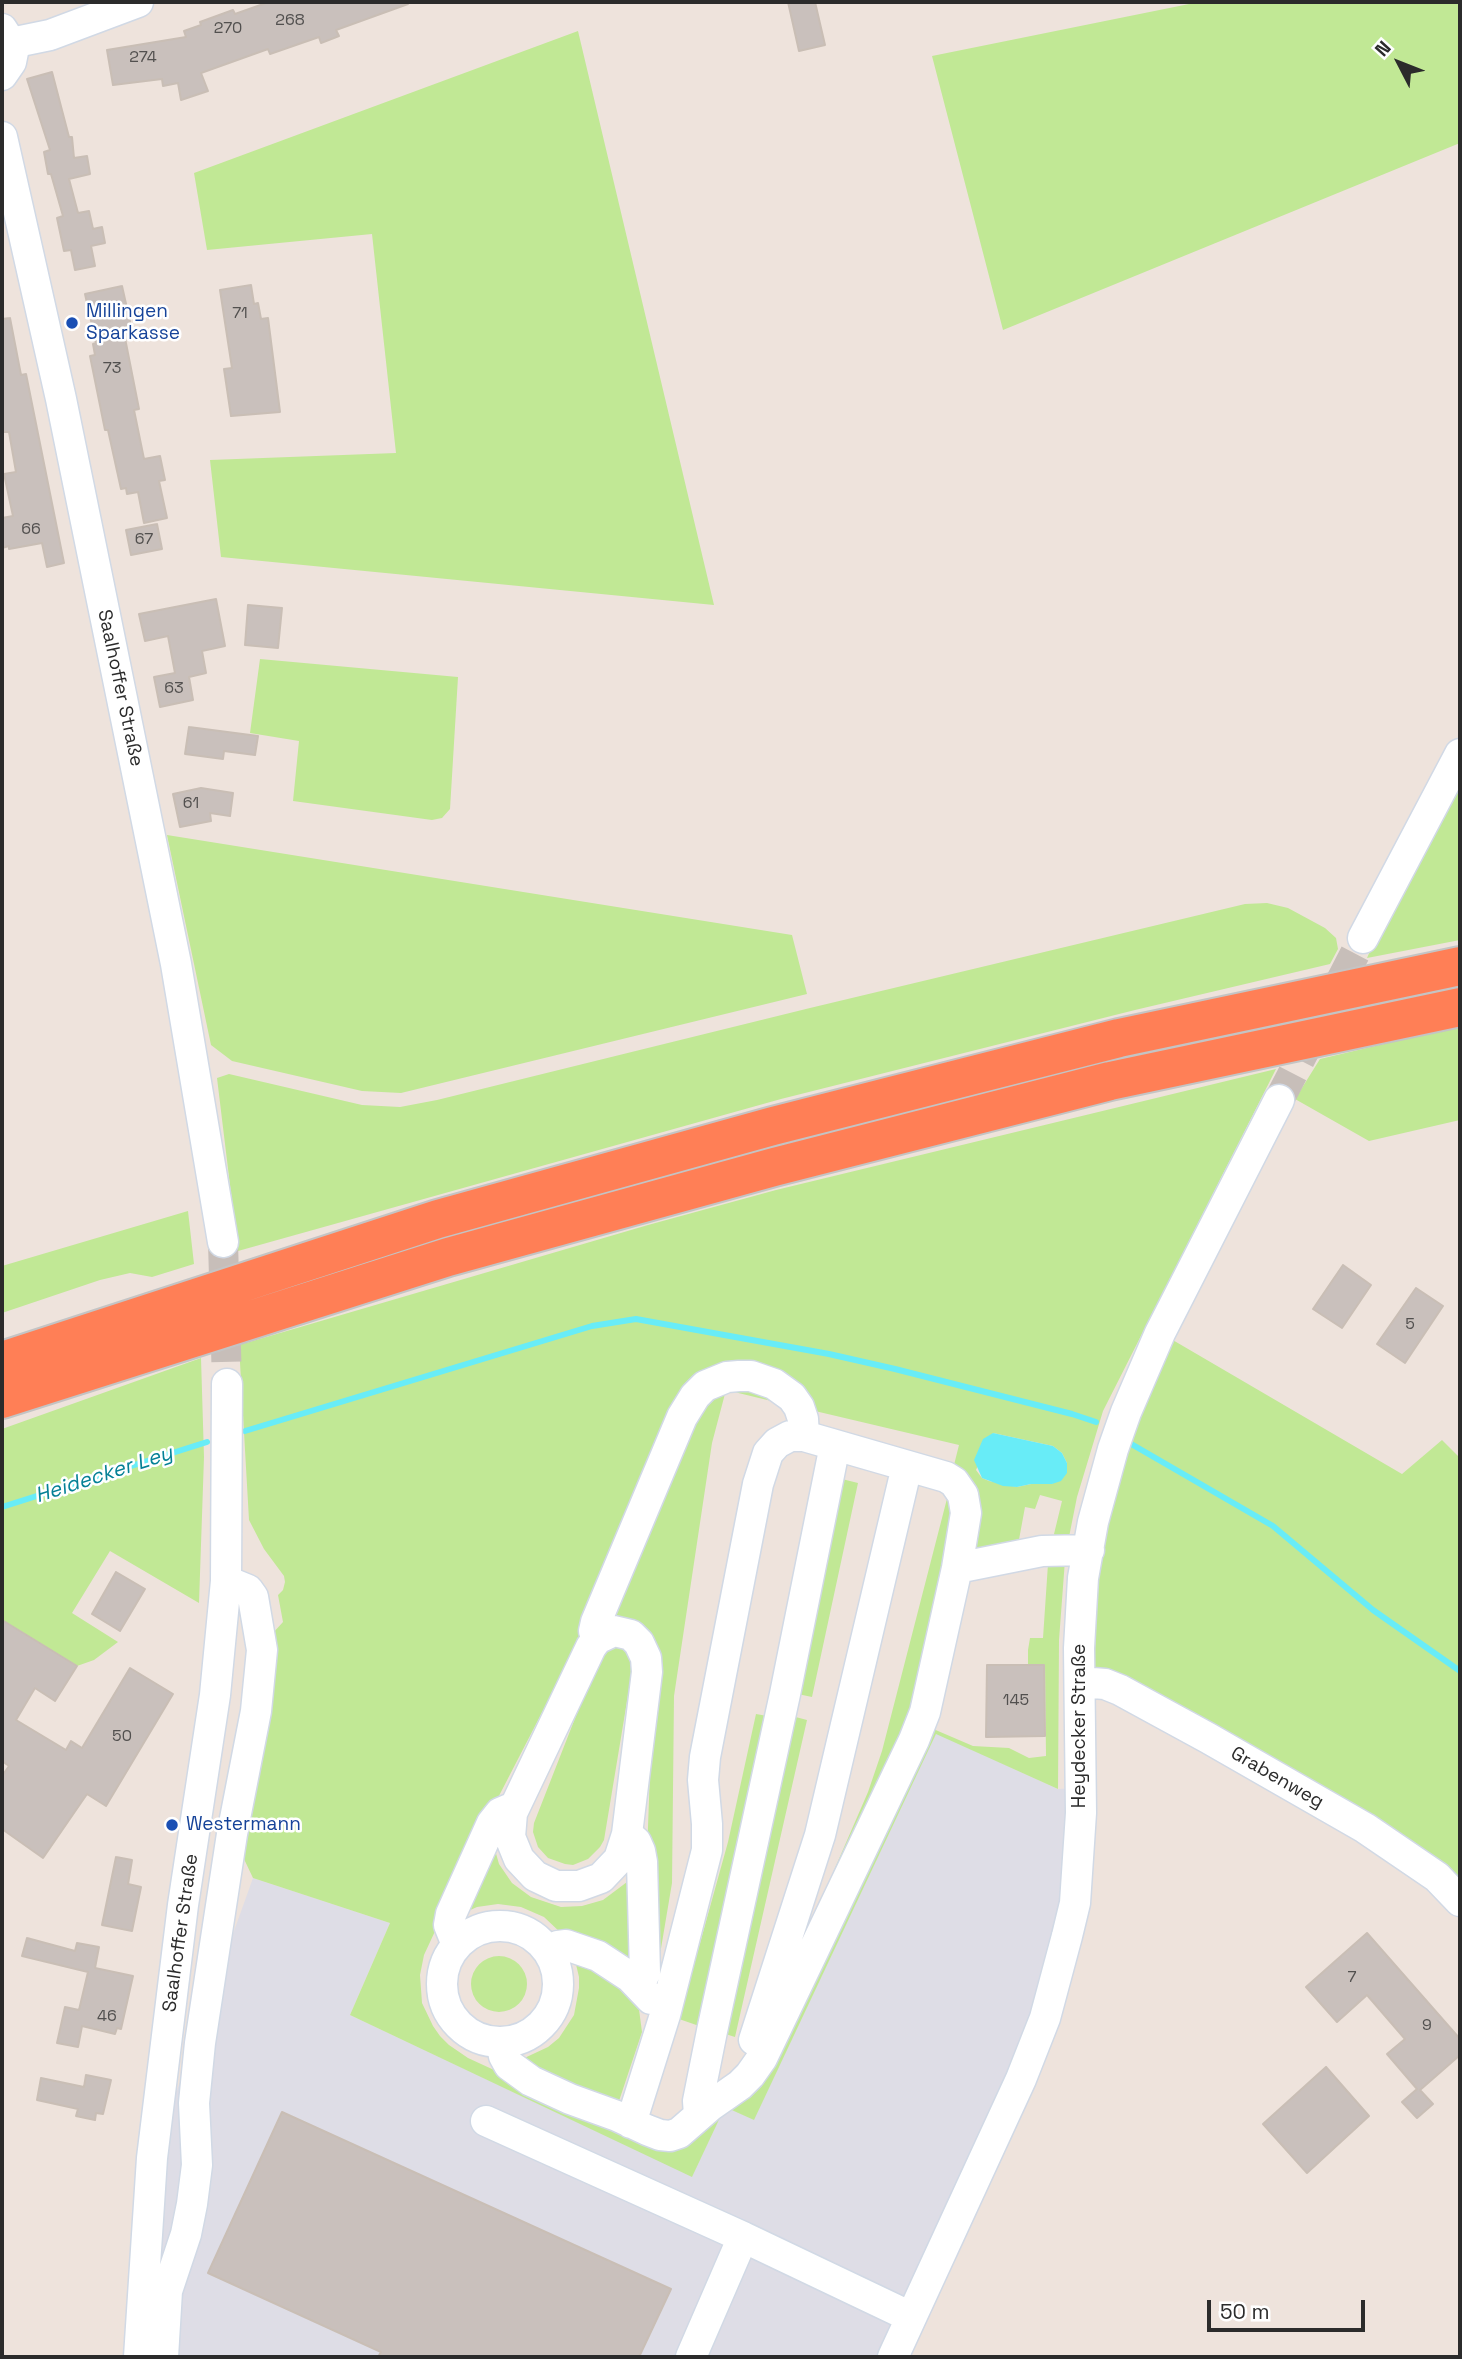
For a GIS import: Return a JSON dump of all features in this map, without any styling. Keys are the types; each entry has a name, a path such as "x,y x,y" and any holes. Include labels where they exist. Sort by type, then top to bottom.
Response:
{"highway":[{"path":"2,1361 438,1219 773,1126 1119,1038 1460,966"},
{"path":"2,1399 448,1257 774,1167 1110,1081 1460,1007"}],"street":[{"path":"2,75 11,62 13,52 6,36 50,35 138,2"},
{"name":"Saalhoffer Straße","path":"2,137 7,182 61,399 174,951 223,1242"},
{"path":"1363,938 1460,754"},
{"name":"Heydecker Straße","path":"893,2357 1021,2079 1053,1992 1076,1891 1081,1813 1080,1614 1083,1578 1102,1485 1126,1412 1160,1333 1279,1100"},
{"path":"597,1639 594,1631 596,1622 682,1417 705,1386 727,1377 739,1376 751,1376 774,1384 792,1396 799,1407 804,1436"},
{"name":"Saalhoffer Straße","path":"139,2357 152,2158 183,1905 214,1706 226,1581 227,1384"},
{"path":"501,2042 509,2065 520,2074 570,2099 660,2136 679,2133 740,2085 762,2058 920,1726 957,1568 966,1513 963,1495 954,1482 946,1477 804,1436 790,1436 777,1443 768,1453 762,1466 705,1757 703,1780 707,1850 665,2015 631,2123"},
{"path":"699,2115 698,2101 835,1445"},
{"path":"762,2058 755,2051 753,2041 820,1835 908,1466"},
{"path":"957,1568 1042,1551 1089,1550"},
{"path":"163,2357 167,2291 186,2234 196,2174 194,2103 200,2043 233,1834 256,1711 262,1650 253,1597 248,1590 226,1581"},
{"path":"614,1631 631,1635 639,1643 646,1658 647,1672 627,1835 619,1859 601,1878 579,1886 556,1886 535,1875 519,1859 510,1837 512,1813 597,1639 614,1631"},
{"name":"Grabenweg","path":"1080,1682 1105,1684 1120,1690 1341,1814 1437,1877 1460,1901"},
{"path":"457,1945 449,1925 451,1914 492,1823 500,1813 514,1807"},
{"path":"627,1835 636,1842 642,1862 645,1973 639,1985"},
{"path":"500,1925 514,1927 539,1940 548,1951 555,1964 558,1992 547,2018 527,2035 501,2042 475,2036 463,2029 446,2007 442,1994 444,1965 457,1945 472,1932 500,1925"},
{"path":"548,1951 558,1946 575,1947 608,1961 639,1985 665,2015"},
{"path":"486,2121 743,2237 911,2317"},
{"path":"691,2357 743,2237"}],"shaded area":[{"path":"936,1733 1058,1789 1093,1787 1089,1898 904,2357 137,2357 153,2157 253,1878 390,1923 350,2015 692,2176 725,2107 754,2119"}],"green space":[{"path":"1199,2 1460,2 1460,143 1003,330 932,56"},
{"path":"578,31 714,605 221,557 210,460 396,453 372,234 207,250 194,173"},
{"path":"260,659 458,677 450,809 442,818 432,820 293,801 299,741 250,733"},
{"path":"1460,769 1460,940 1367,958 1388,910"},
{"path":"167,835 792,935 807,994 401,1093 362,1091 232,1061 211,1045"},
{"path":"1267,903 1288,908 1325,928 1336,938 1338,949 1330,964 781,1099 238,1251 217,1078 229,1074 362,1105 400,1107 1245,904"},
{"path":"1460,1026 1460,1120 1369,1141 1295,1099 1320,1059"},
{"path":"1276,1069 1103,1411 1077,1497 1068,1542 1060,1541 1054,1534 1062,1501 1040,1495 1035,1509 1025,1507 1018,1545 972,1559 954,1465 959,1445 815,1411 718,1372 487,1819 424,1955 420,1975 422,2003 440,2036 468,2058 646,2140 720,2108 931,1728 973,1746 1009,1748 1029,1758 1046,1756 1045,1665 1028,1666 1028,1650 1030,1638 1043,1638 1048,1564 1065,1560 1059,1640 1058,1789 936,1734 754,2120 725,2107 692,2177 350,2015 390,1923 253,1878 244,1859 242,1840 272,1634 283,1622 278,1595 285,1582 284,1576 264,1549 249,1520 239,1345 776,1190","holes":["993,1433 1053,1446 1062,1453 1067,1463 1052,1484 1017,1487 989,1481 982,1478 976,1470"]},
{"path":"188,1211 194,1264 152,1277 130,1273 100,1280 2,1313 2,1266"},
{"path":"1171,1339 1402,1474 1442,1440 1460,1458 1460,1901 1437,1877 1094,1687 1098,1552 1115,1470"},
{"path":"201,1358 204,1457 199,1603 110,1551 72,1613 118,1642 94,1660 77,1666 2,1620 2,1429"},
{"path":"741,1382 773,1390 792,1406 726,1390 712,1443 674,1696 672,1883 654,1990 650,1984 647,1854 653,1647 650,1638 637,1624 619,1619 602,1621 693,1409 699,1400 716,1388"},
{"path":"838,1478 858,1483 812,1697 793,1693"},
{"path":"950,1487 957,1495 923,1688 812,1921 868,1792 882,1751"},
{"path":"610,1643 628,1649 633,1665 604,1840 588,1859 573,1865 565,1864 548,1858 538,1847 533,1832 534,1823 601,1652"},
{"path":"756,1714 773,1717 705,2028 679,2019 728,1842"},
{"path":"788,1715 807,1720 735,2037 719,2032"},
{"path":"493,1843 499,1864 512,1883 531,1897 561,1907 582,1906 603,1900 627,1882 636,1870 639,1975 562,1934 544,1917 521,1907 498,1904 468,1911"},
{"path":"499,1956 510,1958 519,1964 525,1973 525,1995 519,2004 510,2010 499,2012 488,2010 479,2004 473,1995 471,1984 473,1973 479,1964 488,1958"},
{"path":"574,1956 584,1957 638,2002 642,2032 618,2104 518,2061 548,2047 559,2038 574,2015 579,1977"}],"water":[{"path":"993,1433 1053,1446 1062,1453 1067,1463 1067,1473 1061,1481 1052,1484 1017,1487 1003,1486 982,1478 974,1460 983,1439"}],"building":[{"path":"269,2 408,4 336,30 339,36 321,43 319,37 270,54 268,49 201,73 208,91 181,100 178,83 163,86 162,79 113,85 107,50 186,37 184,31 201,25 200,22 233,10 235,14"},
{"path":"788,2 815,2 825,45 799,51"},
{"path":"52,72 69,137 72,137 74,158 87,156 90,174 69,179 78,213 89,211 93,229 102,227 105,243 91,246 95,266 75,270 71,250 64,251 57,218 63,216 51,174 48,174 44,152 50,150 27,79"},
{"path":"251,285 254,304 258,303 261,319 268,318 280,412 231,416 224,369 232,368 220,290"},
{"path":"122,286 131,326 123,328 139,409 134,410 144,459 160,456 165,480 159,481 167,518 144,523 138,492 127,494 126,488 121,489 108,430 105,430 90,356 95,355 93,344 96,343 85,294"},
{"path":"10,318 21,375 26,374 64,563 47,567 42,543 2,548 2,518 13,516 4,474 16,472 9,432 2,432 2,319"},
{"path":"157,524 162,549 131,555 126,530"},
{"path":"216,599 225,646 202,651 206,673 189,677 193,700 160,707 154,677 175,673 168,636 145,641 139,614"},
{"path":"248,605 282,608 278,648 245,645"},
{"path":"189,727 258,736 255,755 224,751 223,759 185,754"},
{"path":"201,788 233,793 230,816 210,813 211,821 180,827 173,794"},
{"path":"1343,1265 1371,1285 1342,1328 1313,1309"},
{"path":"1416,1288 1443,1306 1405,1363 1377,1344"},
{"path":"116,1572 145,1589 120,1631 92,1614"},
{"path":"2,1620 77,1666 55,1701 35,1688 16,1720 66,1750 71,1741 82,1748 130,1668 173,1694 106,1806 87,1794 43,1858 2,1829 2,1776 9,1766 2,1761"},
{"path":"987,1665 1044,1665 1045,1736 986,1737"},
{"path":"116,1857 132,1860 128,1884 141,1887 132,1931 102,1925"},
{"path":"1367,1933 1460,2039 1460,2055 1420,2090 1433,2104 1417,2118 1402,2102 1417,2089 1387,2054 1405,2039 1367,1995 1337,2022 1306,1987"},
{"path":"27,1938 75,1951 77,1943 99,1947 95,1968 133,1976 121,2029 117,2028 115,2034 82,2026 78,2047 57,2043 65,2007 79,2010 88,1972 22,1956"},
{"path":"1326,2067 1369,2116 1307,2173 1263,2124"},
{"path":"86,2075 111,2080 103,2114 96,2113 95,2120 76,2116 78,2109 37,2100 41,2078 84,2087"},
{"path":"282,2112 671,2289 639,2357 378,2357 381,2352 208,2273"}],"waterway":[{"path":"245,1431 592,1326 636,1319 829,1354 1096,1422"},
{"name":"Heidecker Ley","path":"2,1507 207,1442"},
{"path":"1133,1445 1273,1526 1373,1610 1460,1671"}],"tunnel":[{"path":"1279,1100 1363,938"},
{"path":"223,1242 227,1384"}],"place":[{"name":"Millingen Sparkasse","path":"72,323"},
{"name":"Westermann","path":"172,1825"}]}
